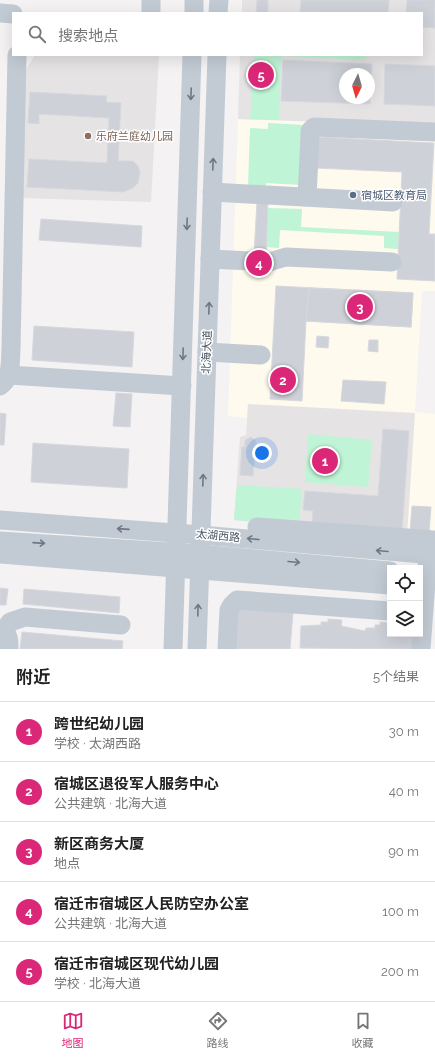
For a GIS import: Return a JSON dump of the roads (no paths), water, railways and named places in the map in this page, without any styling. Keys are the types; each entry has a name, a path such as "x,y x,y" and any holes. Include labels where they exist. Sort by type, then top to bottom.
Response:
{"street":[{"path":"151,0 151,12"},
{"path":"194,0 194,12"},
{"path":"218,0 218,12"},
{"path":"0,13 12,14"},
{"path":"17,56 5,380 182,386"},
{"path":"173,649 192,56"},
{"name":"北海大道","path":"197,649 217,56"},
{"path":"307,197 310,130 314,127 435,132"},
{"path":"212,192 393,202"},
{"path":"210,259 269,262 286,257 392,262"},
{"path":"207,352 261,355"},
{"path":"180,443 204,444"},
{"path":"0,520 178,527"},
{"name":"太湖西路","path":"178,527 426,548"},
{"name":"太湖西路","path":"0,541 200,562 387,571"},
{"path":"421,649 426,614 426,548"},
{"path":"0,554 177,560"},
{"path":"200,562 239,573 387,585"},
{"path":"237,600 239,573"},
{"path":"257,601 259,574"},
{"path":"227,649 229,610 232,604 237,600 387,612"},
{"path":"4,637 10,622 25,617 121,625"},
{"path":"434,649 435,639"}],"place":[{"name":"宿迁市宿城区现代幼儿园","path":"261,75"},
{"name":"乐府兰庭幼儿园","path":"88,136"},
{"name":"宿城区教育局","path":"353,195"},
{"name":"宿迁市宿城区人民防空办公室","path":"259,263"},
{"name":"新区商务大厦","path":"360,307"},
{"name":"宿城区退役军人服务中心","path":"283,380"},
{"name":"跨世纪幼儿园","path":"325,461"}]}
